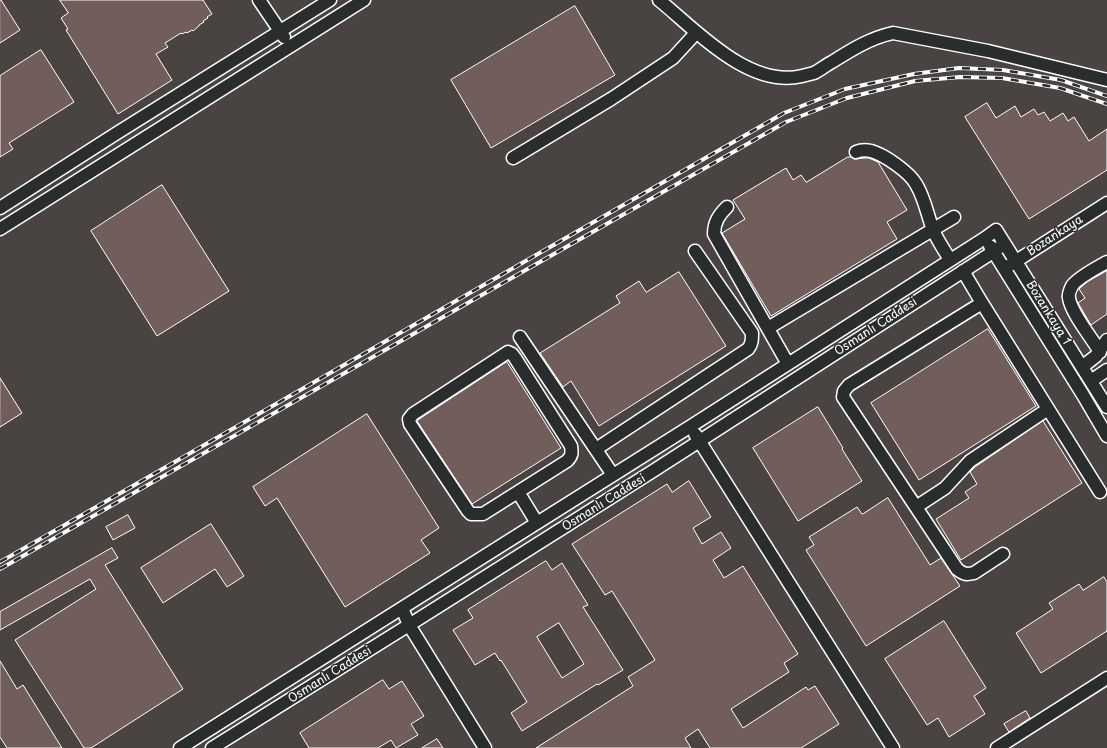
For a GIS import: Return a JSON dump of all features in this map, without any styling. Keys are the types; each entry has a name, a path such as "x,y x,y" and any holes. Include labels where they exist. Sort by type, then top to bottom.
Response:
{"street":[{"path":"259,0 290,46"},
{"path":"0,208 123,129 330,0"},
{"path":"0,229 364,0"},
{"path":"658,0 728,57 745,67 760,73 782,78 795,78 814,73 861,44 893,33 988,50 1107,80"},
{"path":"513,158 611,99 672,58 696,32"},
{"path":"856,152 862,150 872,151 894,162 912,178 921,196 933,229 950,260"},
{"name":"Bozankaya","path":"1004,269 1107,203"},
{"path":"727,207 717,219 714,234 788,364"},
{"path":"768,328 954,217"},
{"name":"Bozankaya 1","path":"985,238 996,230 1107,407"},
{"path":"180,748 691,426 985,238 1107,436"},
{"name":"Osmanlı Caddesi","path":"212,748 699,442 1004,244"},
{"path":"596,449 748,350 751,346 752,333 695,251"},
{"path":"1100,352 1074,312 1070,303 1069,294 1076,281 1107,262"},
{"path":"963,271 1100,492"},
{"path":"982,303 849,385 844,391 843,397 957,569 962,573 974,573 1003,554"},
{"path":"520,337 613,475"},
{"path":"1082,367 1100,352 1107,340"},
{"path":"508,352 516,358 571,446 572,452 571,457 567,461 518,492 483,514 471,514 410,424 409,419 413,414 508,352"},
{"path":"1091,381 1107,370"},
{"path":"916,507 945,488 970,461 1048,409"},
{"path":"691,426 699,442 893,748"},
{"path":"518,492 537,523"},
{"path":"523,531 533,547"},
{"path":"402,608 409,625 485,748"},
{"path":"997,748 1107,678"},
{"path":"205,732 212,748"}],"shaded area":[{"path":"0,0 1107,0 1107,748 0,748"}],"building":[{"path":"0,0 20,30 0,43"},
{"path":"60,0 203,0 212,14 193,31 181,33 165,43 168,47 156,54 172,80 118,114 66,30 68,29 61,18 68,13"},
{"path":"575,6 615,75 491,148 451,80"},
{"path":"41,50 74,102 9,143 13,149 0,157 0,76"},
{"path":"987,103 996,118 1015,106 1021,117 1034,109 1038,115 1044,112 1050,121 1063,113 1068,121 1074,117 1089,141 1107,129 1107,170 1029,219 965,117"},
{"path":"848,157 855,159 869,158 878,162 907,210 887,222 897,239 771,316 722,233 745,219 733,200 786,168 793,180 801,175 806,182"},
{"path":"162,185 229,291 157,336 91,231"},
{"path":"1107,271 1107,314 1091,325 1078,303 1085,298 1079,289 1087,282"},
{"path":"679,272 726,346 599,426 571,381 563,387 540,353 620,303 616,296 639,281 646,292"},
{"path":"988,329 1036,406 919,480 871,403"},
{"path":"507,362 561,448 472,504 417,421"},
{"path":"0,378 22,413 0,427"},
{"path":"818,407 862,481 798,521 753,448"},
{"path":"367,414 439,528 421,540 430,553 345,607 277,498 265,506 253,487"},
{"path":"1043,421 1082,483 961,560 936,519 969,498 965,492 977,484 970,472 975,467"},
{"path":"689,481 711,517 693,528 702,544 721,532 731,548 713,560 724,578 743,566 798,654 784,663 789,672 731,709 743,728 806,687 808,690 815,686 839,724 801,748 710,748 698,729 685,738 691,748 536,748 633,686 628,677 655,660 612,591 605,595 572,544 667,484 672,492"},
{"path":"888,498 930,565 941,558 960,586 866,646 806,550 814,545 809,537 857,507 862,514"},
{"path":"128,515 135,528 113,540 106,527"},
{"path":"211,524 244,576 227,587 215,569 163,603 141,568"},
{"path":"112,548 118,558 105,565 183,689 91,748 84,748 15,640 96,589 90,579 0,630 0,612"},
{"path":"546,561 552,570 562,563 588,605 583,607 623,670 598,685 597,684 522,731 511,713 527,702 501,660 500,661 495,653 475,665 453,630 473,618 468,610","holes":["559,623 584,664 562,678 537,637"]},
{"path":"1104,577 1107,582 1107,631 1041,673 1016,633 1053,609 1049,603 1079,584 1083,590"},
{"path":"944,621 986,688 974,696 985,714 949,737 938,718 927,725 885,659"},
{"path":"0,661 17,689 23,685 62,748 7,748 0,737"},
{"path":"383,680 389,689 402,681 424,716 411,724 418,735 396,748 391,740 378,748 309,748 300,733"},
{"path":"1026,711 1030,718 1009,732 1004,724"},
{"path":"437,739 443,748 422,748"}],"railway":[{"path":"0,562 784,113 845,89 914,74 959,68 1003,70 1061,80 1107,96"},
{"path":"0,569 786,122 847,98 915,81 960,77 1002,78 1060,88 1107,104"}]}
